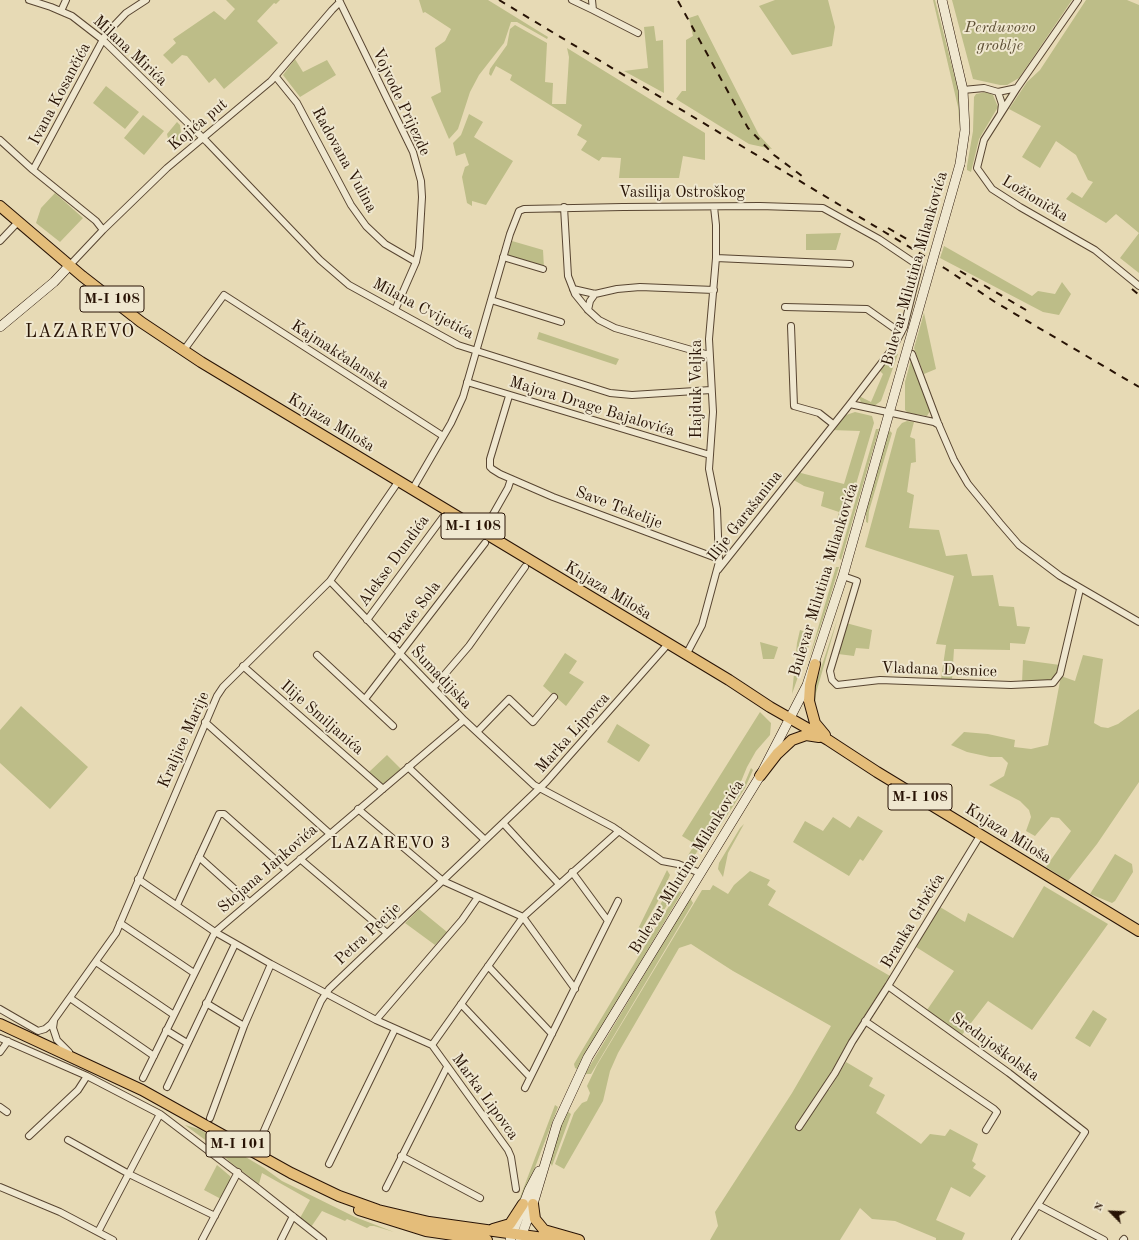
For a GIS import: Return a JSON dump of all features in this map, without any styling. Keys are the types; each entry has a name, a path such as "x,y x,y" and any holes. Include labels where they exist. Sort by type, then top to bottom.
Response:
{"main road":[{"name":"M-I 108","path":"0,206 70,265"},
{"name":"Knjaza Miloša","path":"70,265 141,322 184,350 398,482 828,740 881,774 1139,931"},
{"path":"815,664 810,690 810,708 815,723 828,740"},
{"path":"760,776 785,745 797,737 813,735 828,740"},
{"name":"M-I 101","path":"0,1024 73,1056 142,1090 275,1164 327,1191 378,1210 487,1235"},
{"name":"M-I 101","path":"0,1032 50,1052 142,1095 314,1191 382,1218 420,1229 454,1236 487,1235 558,1240"},
{"path":"487,1235 510,1224 523,1204"},
{"path":"534,1204 535,1219 541,1228 551,1233 579,1240"},
{"path":"454,1236 464,1240"}],"street":[{"name":"Milana Mirića","path":"29,0 61,11 83,24 103,40 202,138"},
{"path":"61,11 66,0"},
{"name":"Ivana Kosančića","path":"33,170 103,40 121,17 146,0"},
{"path":"572,0 638,33"},
{"path":"592,0 593,10"},
{"name":"Bulevar Milutina Milankovića","path":"516,1237 534,1204 544,1163 564,1108 588,1057 760,776 807,686 815,664 843,576 960,164 965,130 963,90 942,0"},
{"path":"963,90 984,88 998,92 1017,88 1078,0"},
{"name":"Kojića put","path":"70,265 103,230 167,168 276,77 340,1"},
{"name":"Vojvode Prijezde","path":"340,1 414,156 422,197 419,248 416,262 395,310"},
{"name":"Radovana Vulina","path":"276,77 297,103 351,205 366,226 385,244 416,262"},
{"name":"Ložionička","path":"1017,88 984,140 977,168 988,184 1020,207 1095,250 1139,286"},
{"path":"998,92 1002,104 1001,114"},
{"name":"Milana Cvijetića","path":"202,138 332,272 344,282 451,342 475,351 610,393 632,395 711,390"},
{"path":"0,140 33,170 96,221 103,230"},
{"name":"Vasilija Ostroškog","path":"412,490 458,410 503,257 519,211 524,209 564,207 760,206 823,208 895,249 916,263 919,270"},
{"path":"564,207 566,265 573,290 588,310 599,320 615,328 709,355"},
{"name":"Hajduk Veljka","path":"714,207 716,225 716,258 709,355 712,420 710,478 718,524 718,570"},
{"path":"0,241 18,222"},
{"path":"503,257 543,269"},
{"path":"716,258 850,264"},
{"path":"0,327 54,282 70,265"},
{"name":"Ilije Garašanina","path":"686,655 702,625 718,570 893,348 901,333 919,270"},
{"path":"573,290 595,294 618,288 640,287 714,290"},
{"path":"588,310 590,301 595,294"},
{"name":"Kajmakčalanska","path":"184,350 224,295 443,436"},
{"path":"491,300 561,322"},
{"path":"785,307 867,309 901,333"},
{"path":"792,326 794,406 819,413 833,424"},
{"path":"912,354 954,460 968,484 1000,524 1019,545 1039,561 1080,589 1139,622"},
{"name":"Majora Drage Bajalovića","path":"467,382 509,396 710,455"},
{"name":"Save Tekelije","path":"509,396 490,463 492,469 553,497 719,559"},
{"path":"850,404 889,414 934,422 939,425"},
{"path":"483,532 508,488 511,479"},
{"name":"Kraljice Marije","path":"0,1009 38,1031 45,1029 54,1020 113,939 205,722 220,691 330,581 398,482"},
{"name":"Alekse Dundića","path":"367,620 442,518"},
{"name":"Braće Sola","path":"365,699 484,543"},
{"path":"433,688 469,646 525,567"},
{"name":"Vladana Desnice","path":"843,576 857,580 830,670 832,680 837,685 880,680 1011,685 1053,682 1060,674 1080,589"},
{"name":"Šumadijska","path":"330,581 464,720 539,788"},
{"name":"Marka Lipovca","path":"668,644 539,788 619,831 662,861 678,864 700,873"},
{"path":"317,655 393,726"},
{"name":"Ilije Smiljanića","path":"244,666 383,788"},
{"path":"477,732 510,699 533,722 554,697"},
{"name":"Stojana Jankovića","path":"143,1078 215,932 329,833 464,720"},
{"path":"205,722 329,833"},
{"path":"408,768 485,840"},
{"name":"Petra Pecije","path":"263,1133 326,994 539,788"},
{"path":"358,809 443,881 523,917 575,989"},
{"path":"177,905 217,815 222,813 287,870"},
{"path":"503,824 559,884"},
{"name":"Marka Lipovca","path":"432,1045 523,917 619,831"},
{"name":"Branka Grbčića","path":"799,1127 835,1073 865,1021 981,834"},
{"path":"199,857 249,902"},
{"path":"300,859 388,933"},
{"path":"572,872 608,921"},
{"name":"Marka Lipovca","path":"138,879 215,932 270,964 376,1020 432,1045 508,1150 511,1157 516,1189"},
{"path":"376,1020 462,920 478,897"},
{"path":"525,1088 618,901"},
{"path":"120,923 194,973"},
{"path":"167,1087 235,944"},
{"path":"96,962 174,1015"},
{"path":"210,1118 244,1026 270,964"},
{"path":"488,966 552,1034"},
{"name":"Srednjoškolska","path":"888,986 1009,1073 1085,1132 1038,1205"},
{"path":"70,998 154,1056"},
{"path":"206,1003 244,1026"},
{"path":"461,1004 530,1078"},
{"path":"54,1020 53,1028 57,1040 73,1056"},
{"path":"865,1021 994,1109 997,1112 986,1130"},
{"path":"329,1164 395,1029"},
{"path":"166,1030 187,1043"},
{"path":"0,1038 87,1076 160,1114 238,1172 323,1240"},
{"path":"0,1052 8,1041"},
{"path":"386,1188 447,1067"},
{"path":"29,1136 78,1090 87,1076"},
{"path":"0,1107 7,1112"},
{"path":"98,1232 160,1114"},
{"path":"68,1140 129,1174 215,1216"},
{"path":"402,1156 480,1198"},
{"name":"Bulevar Milutina Milankovića","path":"516,1237 523,1204 544,1163"},
{"path":"202,1240 238,1172"},
{"path":"0,1187 60,1212 113,1240"},
{"path":"1015,1240 1038,1205 1104,1240"},
{"path":"281,1240 294,1216"}],"green space":[{"path":"226,0 280,0 276,4 274,3 257,21 278,43 224,89 215,78 209,83 187,56 182,55 172,64 163,55 176,43 173,39 214,11 225,20 235,9"},
{"path":"419,0 488,0 548,37 547,39 517,22 511,22 504,43 479,75 470,92 458,129 449,139 431,97 441,92 435,48 445,41 451,29 425,12 423,13"},
{"path":"775,0 828,0 835,27 832,46 792,55 759,6"},
{"path":"933,0 935,0 958,90 960,129 958,107"},
{"name":"Perduvovo groblje","path":"952,0 1072,0 1019,78 1007,85 1000,85 973,79"},
{"path":"1086,0 1127,0 1139,5 1139,233 1116,214 1106,223 1066,199 1072,192 1082,198 1093,182 1088,180 1076,155 1056,141 1040,168 1022,157 1041,126 1009,109 1027,82 1040,70"},
{"path":"698,15 759,135 772,149 749,144 676,99 682,91 686,91 686,40 693,36 689,18"},
{"path":"515,25 547,43 545,82 553,83 552,104 566,104 569,57 567,48 705,133 705,160 683,156 679,178 619,178 621,158 602,157 599,161 581,150 587,141 577,135 582,125 510,80 512,75 496,66 491,76 489,74 490,69 507,45 510,29"},
{"path":"654,26 656,41 663,40 664,93 624,71 648,68 644,27"},
{"path":"295,59 303,72 327,60 336,75 300,97 283,75"},
{"path":"106,86 139,112 125,129 93,103"},
{"path":"986,92 993,95 998,107 979,139 971,172 967,170 967,166 973,131 974,97 976,94"},
{"path":"469,114 483,122 474,137 513,161 486,205 472,201 472,206 467,203 462,177 465,167 469,165 465,153 456,156 453,143 461,135"},
{"path":"143,115 164,131 144,155 124,138"},
{"path":"177,122 180,125 182,140 169,143 167,134"},
{"path":"55,193 83,218 60,242 36,223 41,208"},
{"path":"841,233 836,250 806,250 806,234"},
{"path":"1139,233 1139,273 1120,258"},
{"path":"512,241 543,250 544,268 507,258"},
{"path":"944,246 1032,296 1038,291 1055,294 1062,282 1071,294 1059,315 1043,312 940,258"},
{"path":"924,313 936,369 924,374 914,348"},
{"path":"539,332 619,359 616,365 537,339"},
{"path":"894,353 898,354 881,401 874,406 861,403 859,396 871,402 883,374 880,371"},
{"path":"912,356 930,411 927,416 908,413 905,410 905,382"},
{"path":"855,412 872,416 874,423 844,525 836,523 839,512 821,506 824,492 804,486 792,479 797,472 844,484 860,431 831,430 843,416"},
{"path":"907,421 914,422 910,437 915,439 916,462 911,463 907,492 914,495 909,528 939,530 946,556 967,554 972,576 993,575 999,606 1014,607 1017,626 1030,627 1025,644 1010,643 1010,650 954,649 952,680 941,679 946,645 936,644 954,576 865,547 897,429 902,423"},
{"path":"876,429 879,429 841,560 839,558"},
{"path":"889,430 892,433 869,511 868,523 866,522 866,510"},
{"path":"836,567 839,567 808,662"},
{"path":"838,617 816,693 815,706 812,695"},
{"path":"846,623 872,630 869,649 856,648 854,656 838,654"},
{"path":"800,630 813,634 792,694 797,643"},
{"path":"760,642 778,647 774,659 763,659"},
{"path":"565,653 577,661 569,673 584,682 566,706 543,686"},
{"path":"1083,655 1103,659 1094,723 1101,727 1108,728 1118,724 1139,709 1139,782 1097,844 1068,881 1046,867 1071,831 1059,818 1051,817 1035,836 1026,831 1031,817 1029,810 1020,801 989,785 1004,776 1008,763 1002,757 990,757 967,752 951,745 964,732 988,734 1015,740 1014,747 1031,749 1048,745 1061,676 1075,681"},
{"path":"1023,660 1060,665 1057,674 1052,680 1022,683"},
{"path":"21,706 88,767 50,809 0,763 0,730"},
{"path":"760,712 771,723 770,735 756,751 740,784 695,855 691,860 688,860 687,857 695,844 682,836"},
{"path":"617,724 650,745 639,762 607,742"},
{"path":"387,755 401,769 383,785 369,772"},
{"path":"751,768 753,770 745,788 707,846 705,845 743,787"},
{"path":"858,816 883,831 863,861 860,859 849,876 793,842 805,821 823,831 833,817 850,828"},
{"path":"744,824 728,853 723,877 718,869 719,863 740,828"},
{"path":"1115,854 1132,864 1133,872 1115,901 1112,903 1090,894"},
{"path":"667,870 670,875 660,898 641,930 637,931"},
{"path":"680,870 682,873 682,881 641,947 641,938"},
{"path":"750,871 770,880 767,885 776,891 768,905 890,976 850,1038 824,1086 829,1090 846,1062 873,1078 869,1086 885,1095 876,1113 921,1144 930,1134 945,1136 950,1129 978,1144 972,1161 976,1164 973,1168 986,1176 970,1197 951,1187 936,1220 965,1233 962,1240 936,1240 936,1238 895,1221 872,1219 860,1208 840,1240 710,1240 718,1226 715,1212 792,1093 831,1026 733,971 691,944 679,948 618,1053 610,1071 603,1101 564,1169 555,1164 574,1113 582,1103 587,1101 590,1093 587,1086 597,1065 702,890 710,890 713,885 728,894 734,885"},
{"path":"1044,886 1108,924 1032,1030 988,1001 961,1036 927,1010 954,971 916,947 940,907 965,922 968,913 1013,938"},
{"path":"678,891 682,892 577,1069 575,1068 574,1064"},
{"path":"690,898 693,903 591,1074 585,1074"},
{"path":"419,909 447,932 435,945 405,923"},
{"path":"1093,1010 1107,1019 1090,1047 1075,1038"},
{"path":"555,1105 558,1107 534,1170 516,1208"},
{"path":"567,1111 571,1114 552,1166 550,1162 556,1139"},
{"path":"185,1125 199,1129 264,1168 282,1181 355,1217 394,1232 374,1226 367,1228 347,1219 345,1221 322,1211 311,1227 300,1218 310,1200 262,1173 259,1184 230,1162 216,1148"},
{"path":"217,1165 230,1176 231,1179 221,1199 204,1190"}],"railway":[{"path":"499,0 946,269 995,302 1139,387"},
{"path":"678,1 748,128 774,155 802,176"},
{"path":"888,228 912,242"},
{"path":"960,271 1026,310"},
{"path":"1132,289 1139,295"}],"district":[{"name":"LAZAREVO","path":"80,332"},
{"name":"LAZAREVO 3","path":"391,844"}]}
